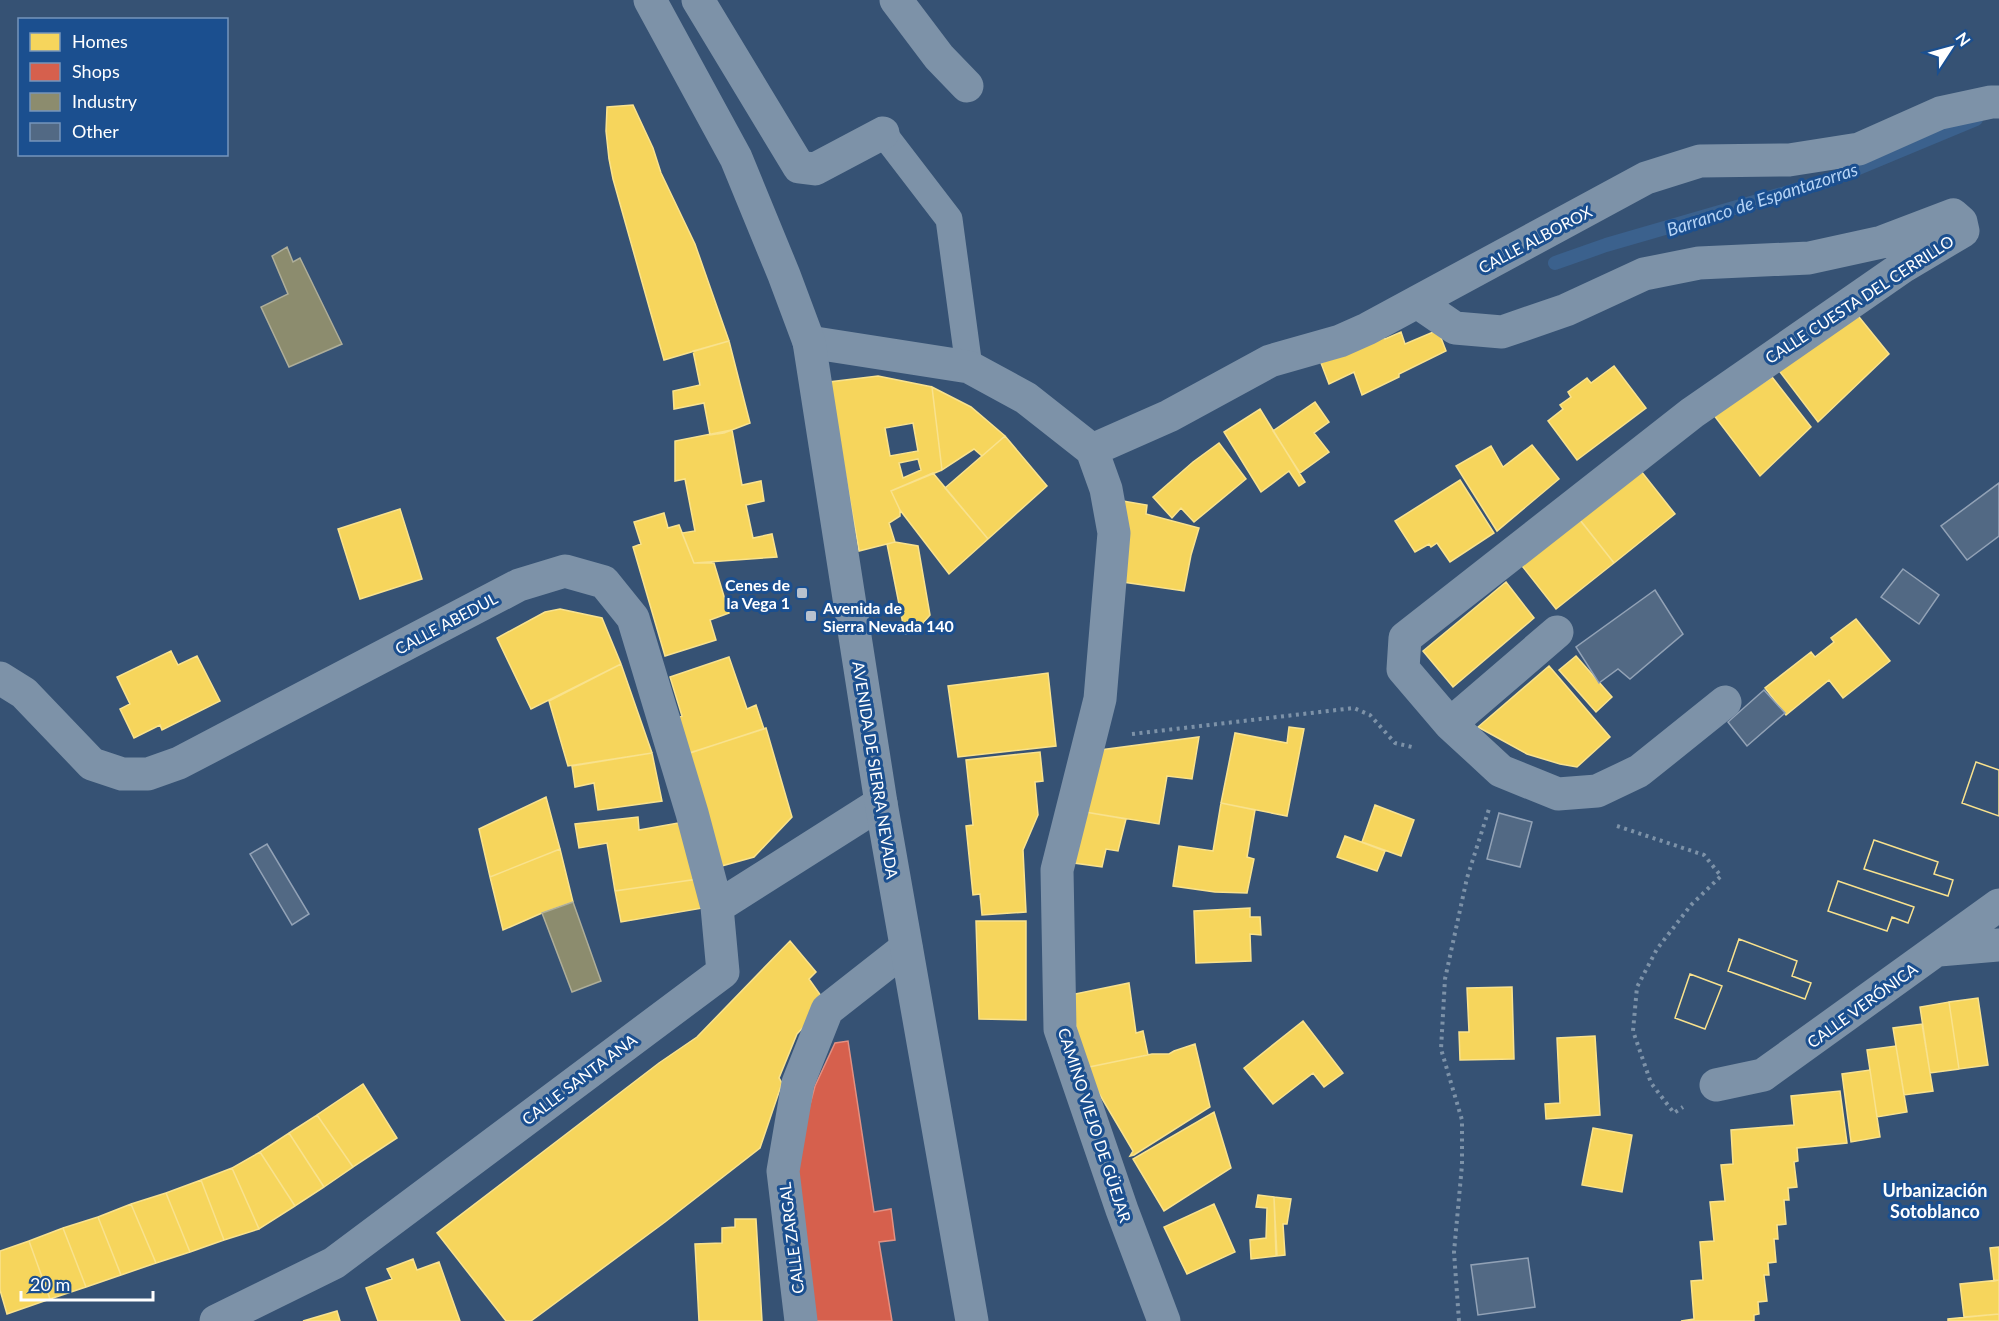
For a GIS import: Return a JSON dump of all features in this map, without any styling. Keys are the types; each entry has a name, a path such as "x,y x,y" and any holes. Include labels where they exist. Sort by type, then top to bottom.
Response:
{"street":[{"name":"AVENIDA DE SIERRA NEVADA","path":"650,0 736,158 784,274 809,342 881,803 972,1321"},
{"path":"698,0 798,167 815,169 883,133 948,219 969,367"},
{"path":"896,0 939,57 967,86"},
{"name":"CALLE ALBOROX","path":"1092,450 1169,416 1270,361 1340,340 1367,329 1646,178 1700,161 1789,160 1859,149 1940,113 1999,102"},
{"name":"CALLE CUESTA DEL CERRILLO","path":"1417,302 1455,327 1502,332 1566,310 1644,274 1700,263 1809,258 1882,242 1953,215 1961,222 1963,231 1904,266 1692,413 1405,638 1403,669 1450,724 1501,771 1558,794 1597,790 1639,771 1725,702"},
{"path":"809,342 969,367 1026,398 1092,450"},
{"name":"CAMINO VIEJO DE GÜEJAR","path":"1092,450 1106,489 1114,533 1100,699 1057,870 1060,1029 1122,1210 1164,1321"},
{"name":"CALLE ABEDUL","path":"0,678 24,693 92,764 122,774 148,774 179,764 519,585 565,571 604,582 633,618 692,813 717,907"},
{"path":"1450,724 1557,632"},
{"path":"717,907 881,803"},
{"name":"CALLE VERÓNICA","path":"1716,1085 1763,1075 1999,905"},
{"name":"CALLE SANTA ANA","path":"216,1321 334,1263 723,972 717,907"},
{"path":"1939,950 1999,945"},
{"name":"CALLE ZARGAL","path":"801,1321 783,1171 798,1083 827,1010 906,948"}],"path":[{"path":"1090,739 1354,708 1370,715 1395,743 1412,747 1450,724"},
{"path":"1459,1321 1454,1252 1462,1165 1462,1120 1441,1049 1445,980 1467,878 1501,771"},
{"path":"1617,826 1704,855 1720,876 1691,905 1657,949 1637,987 1633,1032 1651,1083 1674,1113 1716,1085"}],"building: Homes":[{"path":"633,105 653,148 661,173 695,244 729,341 664,360 609,159 606,131 607,107"},
{"path":"1855,312 1889,354 1818,422 1777,368"},
{"path":"1438,330 1446,351 1399,374 1399,377 1362,395 1354,372 1329,384 1321,363 1382,334 1385,339 1401,332 1405,344"},
{"path":"729,341 750,423 724,433 710,435 704,403 674,409 673,391 700,385 693,351"},
{"path":"1614,366 1646,408 1577,460 1548,421 1563,409 1560,405 1571,397 1568,392 1587,378 1591,383"},
{"path":"878,376 932,387 942,470 891,491 900,510 900,516 889,523 895,542 859,551 829,382","holes":["913,423 918,451 890,456 885,428","918,459 921,470 903,478 899,463"]},
{"path":"1772,377 1811,427 1760,476 1713,414"},
{"path":"932,387 971,407 1005,436 982,456 974,449 942,470"},
{"path":"1315,402 1329,422 1314,433 1329,452 1300,473 1273,431"},
{"path":"1260,409 1305,482 1299,486 1289,471 1261,492 1224,432"},
{"path":"732,430 742,485 761,481 764,501 746,505 753,538 772,534 777,557 694,563 682,533 695,531 685,479 675,481 675,441"},
{"path":"1005,436 1047,486 988,539 945,488"},
{"path":"1219,443 1246,479 1194,522 1181,508 1172,518 1153,497"},
{"path":"1532,445 1559,479 1497,531 1456,466 1491,446 1503,467"},
{"path":"1637,466 1675,514 1614,563 1576,515"},
{"path":"933,473 988,539 949,574 900,510 891,491"},
{"path":"1460,480 1494,533 1450,562 1437,543 1431,547 1429,544 1415,552 1395,521"},
{"path":"1117,500 1147,505 1146,514 1199,528 1184,591 1116,581"},
{"path":"400,509 422,579 360,599 338,529"},
{"path":"664,513 668,528 679,525 694,563 714,563 729,613 710,620 716,640 665,656 633,547 641,544 634,522"},
{"path":"1577,516 1614,563 1556,609 1519,562"},
{"path":"895,542 918,546 930,615 916,631 905,634 887,544"},
{"path":"1506,582 1534,618 1453,687 1423,651"},
{"path":"560,609 602,618 621,664 531,709 497,638 545,612"},
{"path":"1856,619 1890,661 1843,698 1829,680 1786,715 1765,688 1811,652 1815,657 1834,642 1831,638"},
{"path":"171,651 178,665 197,656 220,701 162,730 160,725 134,738 120,709 130,704 117,677"},
{"path":"1576,656 1612,697 1596,712 1559,670"},
{"path":"729,657 747,709 756,705 764,729 686,754 668,721 682,716 670,677"},
{"path":"621,664 652,753 568,766 549,701"},
{"path":"1549,666 1610,737 1577,767 1527,754 1478,727"},
{"path":"1048,673 1056,746 958,757 948,686"},
{"path":"1289,727 1304,729 1287,816 1221,803 1235,733 1287,743"},
{"path":"766,728 792,817 754,857 718,867 681,756"},
{"path":"1199,737 1192,779 1167,776 1159,824 1085,812 1100,750"},
{"path":"1040,752 1043,781 1035,782 1038,815 1023,850 1026,912 982,915 980,894 973,895 966,826 973,825 966,760"},
{"path":"652,753 662,801 598,810 594,783 575,787 572,766"},
{"path":"1976,762 1999,770 1999,816 1962,803"},
{"path":"1976,762 1999,770 1999,816 1962,803"},
{"path":"546,797 560,849 490,877 479,829"},
{"path":"1221,803 1255,810 1247,857 1254,859 1247,893 1215,892 1173,886 1179,846 1213,851"},
{"path":"1375,805 1414,820 1401,856 1362,842"},
{"path":"1085,812 1126,819 1118,851 1106,849 1102,867 1074,863"},
{"path":"638,817 639,830 689,821 698,879 615,891 607,843 579,848 575,824"},
{"path":"1345,836 1385,851 1377,871 1337,857"},
{"path":"1874,840 1938,862 1934,874 1953,880 1948,896 1864,869"},
{"path":"1874,840 1938,862 1934,874 1953,880 1948,896 1864,869"},
{"path":"560,849 573,902 503,930 490,877"},
{"path":"698,879 703,908 621,922 615,891"},
{"path":"1838,881 1914,907 1908,923 1892,917 1887,931 1828,911"},
{"path":"1838,881 1914,907 1908,923 1892,917 1887,931 1828,911"},
{"path":"1250,908 1250,917 1260,917 1261,935 1250,934 1251,961 1196,963 1194,911"},
{"path":"976,921 1026,921 1026,1020 979,1019"},
{"path":"1739,939 1797,961 1792,976 1811,983 1805,999 1728,971"},
{"path":"1739,939 1797,961 1792,976 1811,983 1805,999 1728,971"},
{"path":"790,941 816,972 809,979 826,1003 797,1034 779,1078 782,1083 760,1148 531,1321 506,1321 437,1233 659,1063 697,1037"},
{"path":"1690,974 1722,986 1705,1029 1675,1018"},
{"path":"1690,974 1722,986 1705,1029 1675,1018"},
{"path":"1129,983 1136,1033 1143,1031 1148,1055 1084,1068 1070,995"},
{"path":"1512,987 1514,1059 1460,1060 1459,1032 1469,1032 1467,988"},
{"path":"1978,998 1988,1065 1959,1069 1949,1002"},
{"path":"1949,1002 1959,1069 1930,1073 1920,1007"},
{"path":"1303,1021 1343,1073 1324,1087 1313,1073 1273,1104 1244,1068"},
{"path":"1922,1024 1933,1091 1904,1095 1893,1028"},
{"path":"1595,1036 1600,1115 1546,1119 1545,1104 1560,1103 1557,1038"},
{"path":"1195,1044 1210,1107 1130,1156 1133,1151 1084,1068 1152,1054 1169,1054"},
{"path":"1896,1046 1907,1112 1877,1117 1867,1050"},
{"path":"1870,1070 1880,1137 1851,1142 1842,1074"},
{"path":"363,1084 397,1138 353,1167 317,1115"},
{"path":"1840,1091 1847,1143 1797,1148 1798,1161 1794,1162 1797,1187 1788,1188 1789,1200 1784,1200 1786,1224 1777,1225 1778,1239 1774,1239 1776,1262 1768,1263 1769,1275 1764,1275 1767,1301 1758,1302 1759,1314 1754,1315 1754,1321 1681,1321 1694,1319 1691,1281 1703,1280 1700,1242 1714,1241 1710,1202 1725,1201 1721,1165 1733,1164 1731,1130 1794,1125 1791,1096"},
{"path":"1214,1112 1231,1168 1164,1211 1133,1159"},
{"path":"317,1115 353,1167 324,1187 289,1133"},
{"path":"1593,1128 1632,1135 1622,1192 1582,1185"},
{"path":"289,1133 324,1187 295,1206 260,1152"},
{"path":"260,1152 295,1206 259,1229 232,1168"},
{"path":"232,1168 259,1229 224,1240 201,1180"},
{"path":"201,1180 224,1240 190,1252 166,1193"},
{"path":"166,1193 190,1252 156,1263 131,1204"},
{"path":"1258,1195 1274,1197 1276,1256 1251,1259 1250,1240 1266,1238 1267,1208 1256,1207"},
{"path":"1274,1197 1291,1199 1287,1224 1283,1224 1285,1255 1277,1256"},
{"path":"131,1204 156,1263 121,1275 98,1217"},
{"path":"1214,1204 1235,1252 1187,1274 1164,1227"},
{"path":"98,1217 121,1275 86,1287 63,1228"},
{"path":"735,1219 756,1219 762,1321 699,1321 695,1244 722,1243 722,1228 735,1227"},
{"path":"63,1228 86,1287 50,1299 29,1241"},
{"path":"29,1241 50,1299 7,1314 0,1290 0,1251"},
{"path":"1999,1247 1999,1280 1994,1281 1990,1248"},
{"path":"413,1259 417,1270 439,1262 460,1321 378,1321 366,1288 392,1279 387,1269"},
{"path":"1999,1280 1999,1314 1964,1317 1960,1284"},
{"path":"337,1311 340,1321 303,1321"},
{"path":"1999,1314 1999,1321 1948,1321 1948,1319"}],"building: Shops":[{"path":"848,1041 874,1212 891,1209 895,1240 879,1242 892,1321 805,1321 796,1166 815,1086 835,1043"}],"building: Industry":[{"path":"287,247 293,262 300,258 342,344 289,367 261,307 288,294 272,256"},
{"path":"573,902 601,981 572,992 542,913"}],"building: Other":[{"path":"1999,483 1999,536 1967,560 1941,526"},
{"path":"1903,569 1939,595 1919,624 1881,597"},
{"path":"1655,590 1683,634 1630,679 1618,669 1599,683 1576,647"},
{"path":"1764,690 1785,713 1747,746 1728,722"},
{"path":"1499,813 1532,822 1520,867 1487,859"},
{"path":"267,844 309,914 292,925 250,854"},
{"path":"1528,1258 1535,1307 1478,1315 1471,1265"}],"waterway":[{"name":"Barranco de Espantazorras","path":"1555,263 1606,245 1827,181 1976,119"}],"place":[{"name":"Cenes de la Vega 1","path":"802,593"},
{"name":"Avenida de Sierra Nevada 140","path":"811,616"}],"district":[{"name":"Urbanización Sotoblanco","path":"1935,1200"}]}
